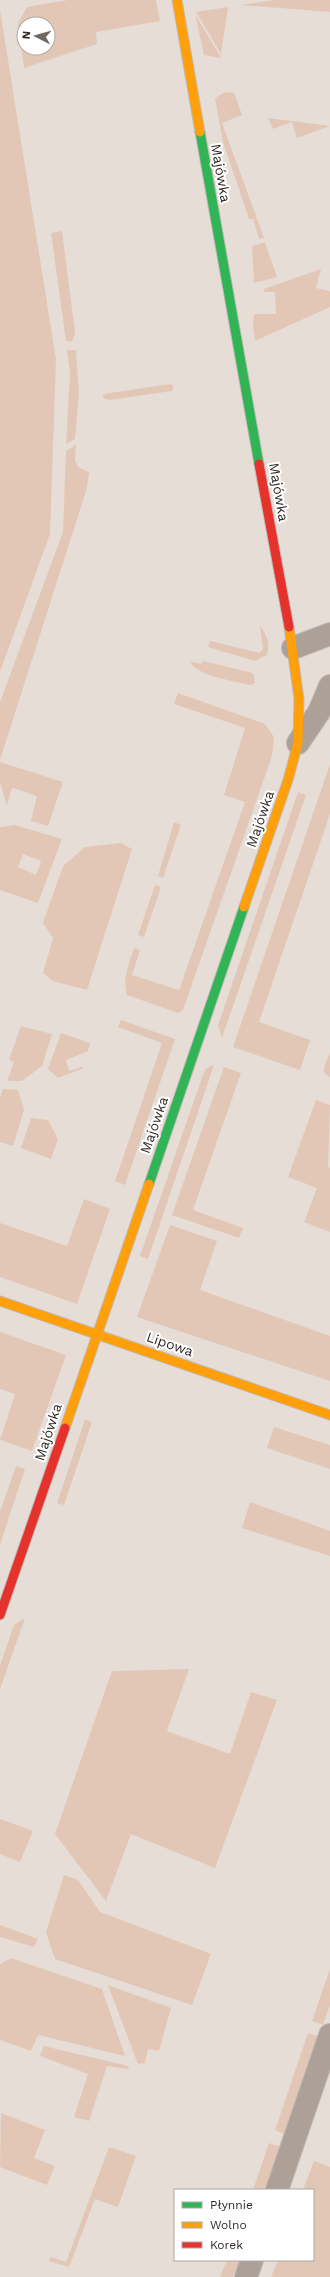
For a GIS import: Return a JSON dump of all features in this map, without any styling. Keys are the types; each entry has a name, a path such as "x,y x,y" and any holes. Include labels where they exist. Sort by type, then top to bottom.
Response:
{"street":[{"name":"Majówka","path":"0,1616 288,780 298,743 299,700 293,648 220,251 177,0"},
{"path":"293,648 330,634"},
{"path":"298,743 319,712 330,686"},
{"name":"Lipowa","path":"0,1300 330,1415"},
{"path":"277,2189 330,2035"},
{"path":"246,2277 252,2261"}],"shaded area":[{"path":"68,0 156,0 160,21 96,32 97,44 24,68 22,56 56,56 56,16 22,16 27,7"},
{"path":"273,0 330,0 330,12 241,5"},
{"path":"228,7 221,54 196,12"},
{"path":"0,10 56,359 50,534 0,672"},
{"path":"195,14 221,58 204,55"},
{"path":"225,92 234,93 242,115 222,123 264,238 259,239 253,219 249,219 223,142 215,98"},
{"path":"268,118 330,126 297,138 292,122 273,129"},
{"path":"62,231 75,332 72,342 66,341 51,233"},
{"path":"265,242 277,277 254,283 252,246"},
{"path":"321,269 316,288 330,291 330,307 255,341 253,324 254,314 276,314 275,292 264,292 264,289"},
{"path":"67,350 76,350 79,393 75,439 66,444 70,373"},
{"path":"171,384 174,387 172,391 109,400 103,398 103,395 109,393"},
{"path":"76,445 75,460 78,467 89,472 87,488 0,760 0,702 63,532 66,451"},
{"path":"260,625 267,639 268,650 267,655 255,661 208,647 210,641 259,653 263,649"},
{"path":"190,661 201,664 203,661 253,673 255,683 250,685 207,674 199,671"},
{"path":"178,693 265,724 274,737 272,756 183,1010 178,1013 127,995 125,983 127,972 134,948 140,950 132,975 179,990 245,802 224,795 245,728 174,704"},
{"path":"0,762 63,782 48,826 31,821 37,796 13,788 7,805 0,783"},
{"path":"330,764 330,814 259,1022 310,1040 300,1070 233,1047"},
{"path":"298,792 306,795 222,1038 218,1025"},
{"path":"174,822 181,825 163,878 158,876"},
{"path":"15,825 62,839 38,903 0,890 0,827","holes":["23,854 41,861 36,875 18,867"]},
{"path":"121,843 132,849 87,990 53,981 43,973 53,938 43,923 63,866 85,847"},
{"path":"155,885 161,887 144,937 138,935"},
{"path":"121,1020 175,1039 125,1185 115,1181 162,1043 118,1027"},
{"path":"21,1026 52,1034 42,1066 22,1081 7,1081 14,1062 9,1059"},
{"path":"61,1033 90,1043 88,1051 66,1060 69,1071 84,1066 82,1069 58,1078 48,1069"},
{"path":"330,1052 330,1077 324,1073 324,1067"},
{"path":"214,1065 148,1259 140,1256 205,1069"},
{"path":"224,1067 241,1073 193,1210 243,1228 239,1238 172,1215"},
{"path":"3,1089 18,1090 24,1110 13,1146 0,1142 0,1098"},
{"path":"316,1100 330,1105 328,1167 330,1168 330,1232 304,1222 317,1188 288,1177"},
{"path":"31,1118 48,1120 58,1139 51,1159 21,1148"},
{"path":"84,1199 110,1209 77,1304 0,1277 0,1223 67,1246"},
{"path":"170,1225 217,1241 200,1290 330,1336 330,1381 137,1317"},
{"path":"0,1332 66,1355 32,1451 0,1440 15,1394 0,1389"},
{"path":"85,1419 92,1422 64,1505 57,1503"},
{"path":"274,1427 330,1445 330,1469 267,1448"},
{"path":"16,1466 25,1469 0,1545 0,1512"},
{"path":"250,1502 330,1531 330,1556 242,1528"},
{"path":"25,1618 0,1689 0,1665 14,1625"},
{"path":"189,1669 167,1731 230,1754 251,1692 277,1700 215,1868 131,1834 106,1901 55,1834 112,1671"},
{"path":"0,1819 33,1831 20,1862 0,1854"},
{"path":"64,1875 78,1880 100,1912 211,1954 192,2005 55,1959 46,1932"},
{"path":"0,1925 38,1939 34,1947 0,1937"},
{"path":"11,1958 102,1989 125,2056 38,2035 31,2051 0,2040 0,1964"},
{"path":"330,1969 330,2005 323,2025 312,2021"},
{"path":"108,1985 171,2008 159,2051 148,2049 145,2063 138,2064"},
{"path":"308,2033 320,2037 287,2135 275,2130"},
{"path":"44,2046 128,2066 129,2069 107,2066 89,2121 74,2117 88,2074 40,2056"},
{"path":"1,2113 45,2130 34,2158 55,2166 47,2185 0,2167"},
{"path":"269,2143 281,2147 267,2189 253,2189"},
{"path":"109,2147 136,2156 118,2207 95,2199 69,2267 49,2261 51,2257 66,2262"},
{"path":"314,2161 330,2167 330,2277 271,2277 278,2261 314,2261 314,2189 303,2189"},
{"path":"227,2261 240,2261 233,2277 220,2277"}],"traffic: fast":[{"path":"200,132 259,464"},
{"path":"149,1184 244,907"}],"traffic: slow":[{"path":"177,0 200,132"},
{"path":"244,907 288,780 298,743 299,699 289,627"},
{"path":"65,1428 149,1184"},
{"path":"0,1301 330,1415"}],"traffic: jam":[{"path":"259,464 289,627"},
{"path":"0,1615 65,1428"}]}
